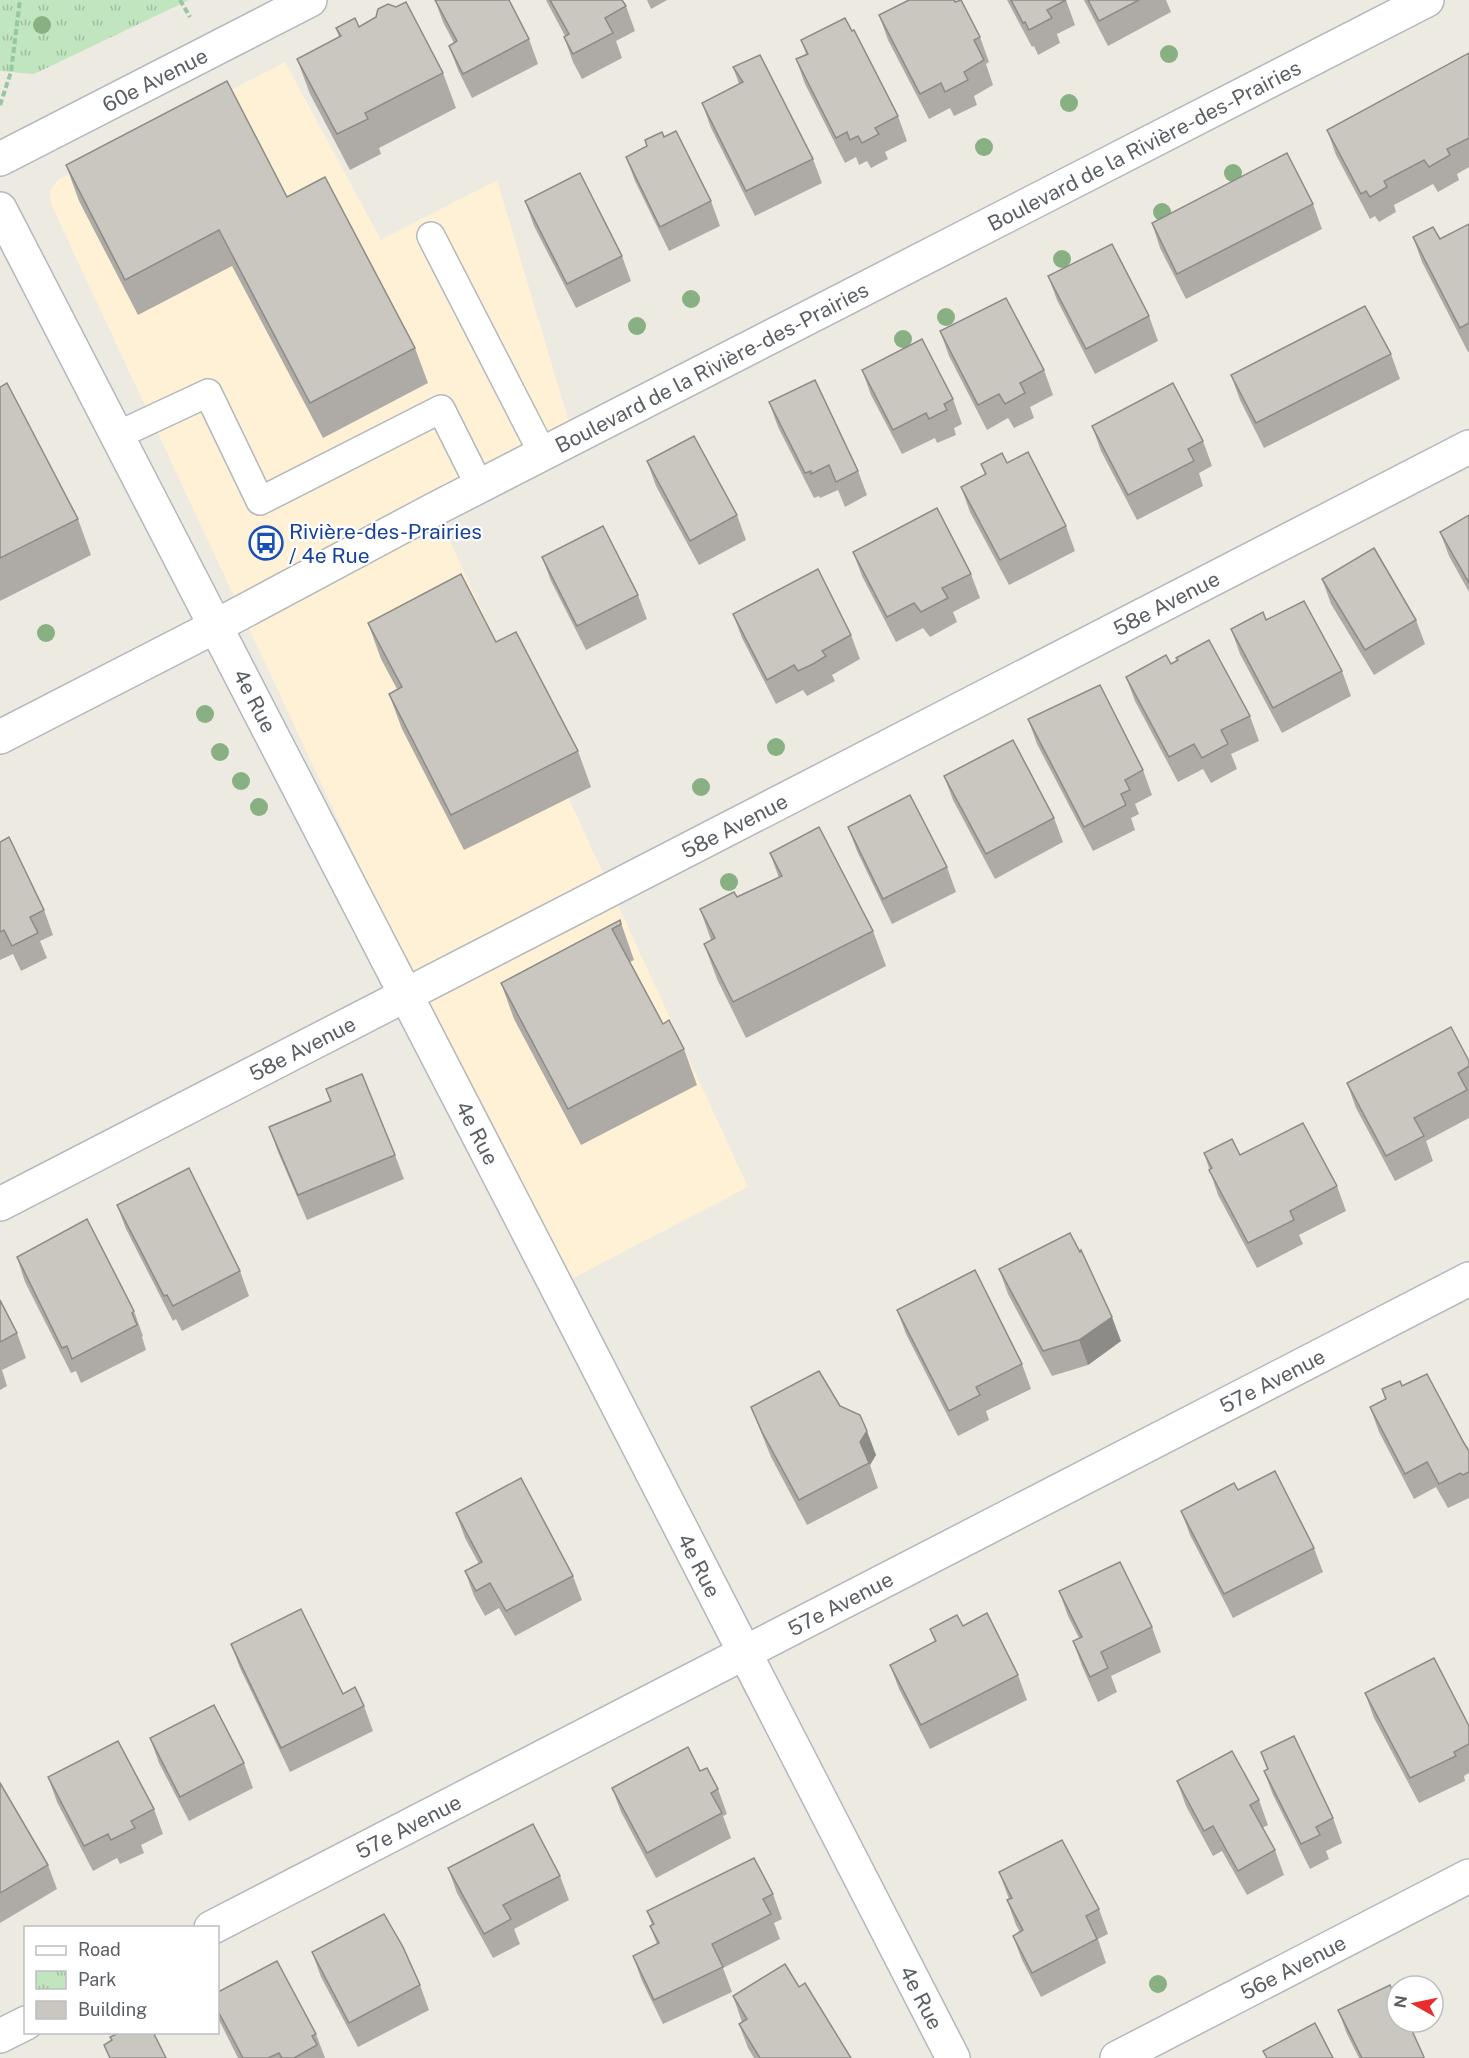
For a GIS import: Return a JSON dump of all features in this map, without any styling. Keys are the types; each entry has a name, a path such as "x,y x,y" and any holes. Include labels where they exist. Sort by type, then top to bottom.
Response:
{"street":[{"name":"60e Avenue","path":"0,159 310,0"},
{"name":"Boulevard de la Rivière-des-Prairies","path":"0,737 218,626 543,454 1427,0"},
{"name":"4e Rue","path":"0,208 218,626 953,2058"},
{"name":"58e Avenue","path":"0,1204 1469,447"},
{"name":"57e Avenue","path":"215,1926 1469,1279"},
{"name":"56e Avenue","path":"1117,2058 1469,1876"},
{"path":"0,2036 24,2024"}],"lane":[{"path":"431,236 543,454"},
{"path":"118,435 207,393 260,501 441,409 480,487"}],"path":[{"path":"0,105 11,72 20,0"}],"shaded area":[{"path":"285,62 381,240 497,180 574,439 435,509 748,1187 556,1287 51,204 50,190 58,180"}],"green space":[{"path":"0,0 189,0 34,74 0,71"}],"building":[{"path":"435,0 509,0 529,39 463,74 449,46 457,41"},
{"path":"550,0 622,0 626,6 605,18 613,33 573,54 564,37 569,34"},
{"path":"909,0 954,0 955,2 961,0 980,37 974,40 984,60 964,72 968,80 945,92 941,83 920,94 879,15"},
{"path":"1011,0 1066,0 1047,10 1052,18 1029,30"},
{"path":"1088,0 1139,0 1099,21"},
{"path":"406,2 443,73 365,113 368,119 337,134 297,59 341,36 336,28 355,18 359,27 376,17 378,9 388,4 396,7"},
{"path":"845,18 852,31 854,30 898,116 875,128 879,134 862,143 858,136 850,140 847,132 836,138 796,59 808,54 801,40"},
{"path":"1469,53 1469,138 1447,149 1450,155 1429,167 1424,160 1384,181 1387,187 1370,197 1366,191 1361,194 1327,130"},
{"path":"760,55 813,159 746,191 702,103 743,82 733,67"},
{"path":"227,81 287,197 325,177 415,348 310,403 219,230 125,280 66,165"},
{"path":"676,131 711,201 660,227 626,157 647,146 645,140 662,132 664,137"},
{"path":"1287,153 1313,204 1177,274 1152,223"},
{"path":"580,173 622,256 567,284 525,201"},
{"path":"1469,224 1469,323 1460,328 1413,237 1433,227 1440,239"},
{"path":"1112,244 1149,316 1086,349 1048,276"},
{"path":"1006,298 1044,370 1020,383 1025,393 1005,404 999,394 978,405 940,331"},
{"path":"1365,306 1391,354 1256,423 1231,375"},
{"path":"922,339 953,399 944,404 947,410 929,419 926,413 893,430 862,370"},
{"path":"815,380 858,471 836,482 829,465 811,474 811,471 805,473 769,402"},
{"path":"7,383 78,519 0,558 0,387"},
{"path":"1173,383 1203,441 1188,449 1194,461 1128,495 1092,426"},
{"path":"694,436 737,515 690,541 647,461"},
{"path":"1028,452 1066,526 1000,560 961,487 986,474 981,464 1002,453 1007,463"},
{"path":"937,508 971,574 942,588 948,598 921,612 914,603 887,617 853,552"},
{"path":"1469,515 1469,583 1440,532"},
{"path":"603,526 638,595 577,626 542,557"},
{"path":"1374,548 1416,620 1365,650 1322,579"},
{"path":"818,569 851,635 822,651 826,656 813,664 798,671 794,665 767,680 733,614"},
{"path":"461,574 496,642 516,632 578,751 451,815 389,694 402,687 368,623"},
{"path":"1304,601 1342,671 1273,708 1231,629 1263,612 1266,620"},
{"path":"1209,640 1250,716 1221,730 1228,744 1202,758 1194,744 1169,757 1126,677 1166,655 1171,664 1178,660 1176,658"},
{"path":"1100,685 1143,770 1125,780 1130,790 1121,794 1126,805 1084,827 1028,719"},
{"path":"1013,740 1054,818 986,854 944,776"},
{"path":"910,795 947,867 883,899 848,827"},
{"path":"819,827 873,931 733,1002 704,944 715,938 700,909 734,892 737,897 782,876 770,853"},
{"path":"9,837 44,910 30,917 38,933 12,946 4,930 0,932 0,842"},
{"path":"620,920 621,924 612,929 663,1024 669,1020 684,1049 568,1109 501,983"},
{"path":"1451,1027 1469,1061 1469,1066 1458,1073 1467,1090 1414,1118 1424,1136 1386,1156 1347,1083"},
{"path":"362,1074 395,1155 298,1195 269,1127 331,1101 326,1089"},
{"path":"1303,1123 1337,1186 1290,1211 1294,1220 1248,1243 1209,1170 1212,1168 1204,1153 1232,1139 1240,1155"},
{"path":"189,1168 240,1271 173,1306 167,1295 164,1296 117,1205"},
{"path":"87,1219 134,1311 132,1313 137,1325 72,1359 67,1346 62,1348 17,1257"},
{"path":"1070,1233 1080,1252 1081,1250 1112,1317 1079,1340 1043,1351 999,1269"},
{"path":"975,1270 1022,1364 976,1387 980,1395 949,1411 897,1310"},
{"path":"0,1300 17,1333 0,1342"},
{"path":"819,1371 840,1406 860,1415 867,1431 860,1442 869,1463 799,1500 751,1407"},
{"path":"1427,1374 1469,1451 1469,1472 1463,1475 1460,1473 1439,1484 1427,1462 1405,1474 1370,1407 1386,1399 1382,1389 1400,1381 1402,1386"},
{"path":"1275,1471 1314,1548 1224,1594 1181,1511 1234,1483 1238,1490"},
{"path":"521,1478 573,1576 506,1611 490,1583 476,1591 465,1571 482,1562 456,1513"},
{"path":"1120,1562 1152,1627 1101,1652 1108,1668 1090,1677 1073,1641 1082,1637 1059,1591"},
{"path":"301,1609 343,1694 355,1687 364,1706 281,1748 231,1644"},
{"path":"987,1613 1018,1675 921,1725 890,1665 936,1641 930,1629 957,1615 963,1626"},
{"path":"1434,1658 1469,1726 1469,1744 1454,1752 1456,1756 1410,1778 1365,1693"},
{"path":"214,1705 244,1763 180,1797 150,1738"},
{"path":"1294,1736 1333,1818 1316,1827 1320,1835 1301,1844 1264,1771 1268,1769 1261,1752"},
{"path":"118,1741 154,1809 131,1821 135,1828 111,1840 108,1834 84,1846 48,1777"},
{"path":"688,1747 700,1771 707,1768 718,1789 711,1793 722,1813 647,1853 612,1788"},
{"path":"1232,1751 1259,1800 1250,1805 1275,1850 1238,1871 1213,1826 1204,1831 1177,1781"},
{"path":"0,1783 48,1865 0,1893"},
{"path":"533,1824 560,1876 503,1905 511,1919 484,1934 448,1868"},
{"path":"1062,1840 1099,1909 1086,1916 1097,1939 1032,1973 1013,1936 1023,1930 1007,1900 1012,1898 999,1872"},
{"path":"754,1858 773,1894 763,1899 771,1914 712,1944 723,1967 654,2000 633,1956 659,1943 650,1926 654,1924 647,1911"},
{"path":"384,1914 403,1947 420,1985 349,2023 312,1952"},
{"path":"277,1961 316,2034 312,2036 317,2045 294,2058 282,2058 279,2053 268,2058 243,2058 219,2013 219,1991"},
{"path":"785,1964 799,1987 805,1983 851,2058 760,2058 739,2024 747,2019 733,1996"},
{"path":"1385,1987 1385,2034 1413,2034 1424,2057 1362,2058 1338,2010"},
{"path":"1315,2023 1333,2058 1267,2058 1263,2051"},
{"path":"117,2034 154,2034 166,2058 110,2058 104,2045 112,2040 110,2037"}],"place":[{"name":"Rivière-des-Prairies / 4e Rue","path":"266,543"}]}
